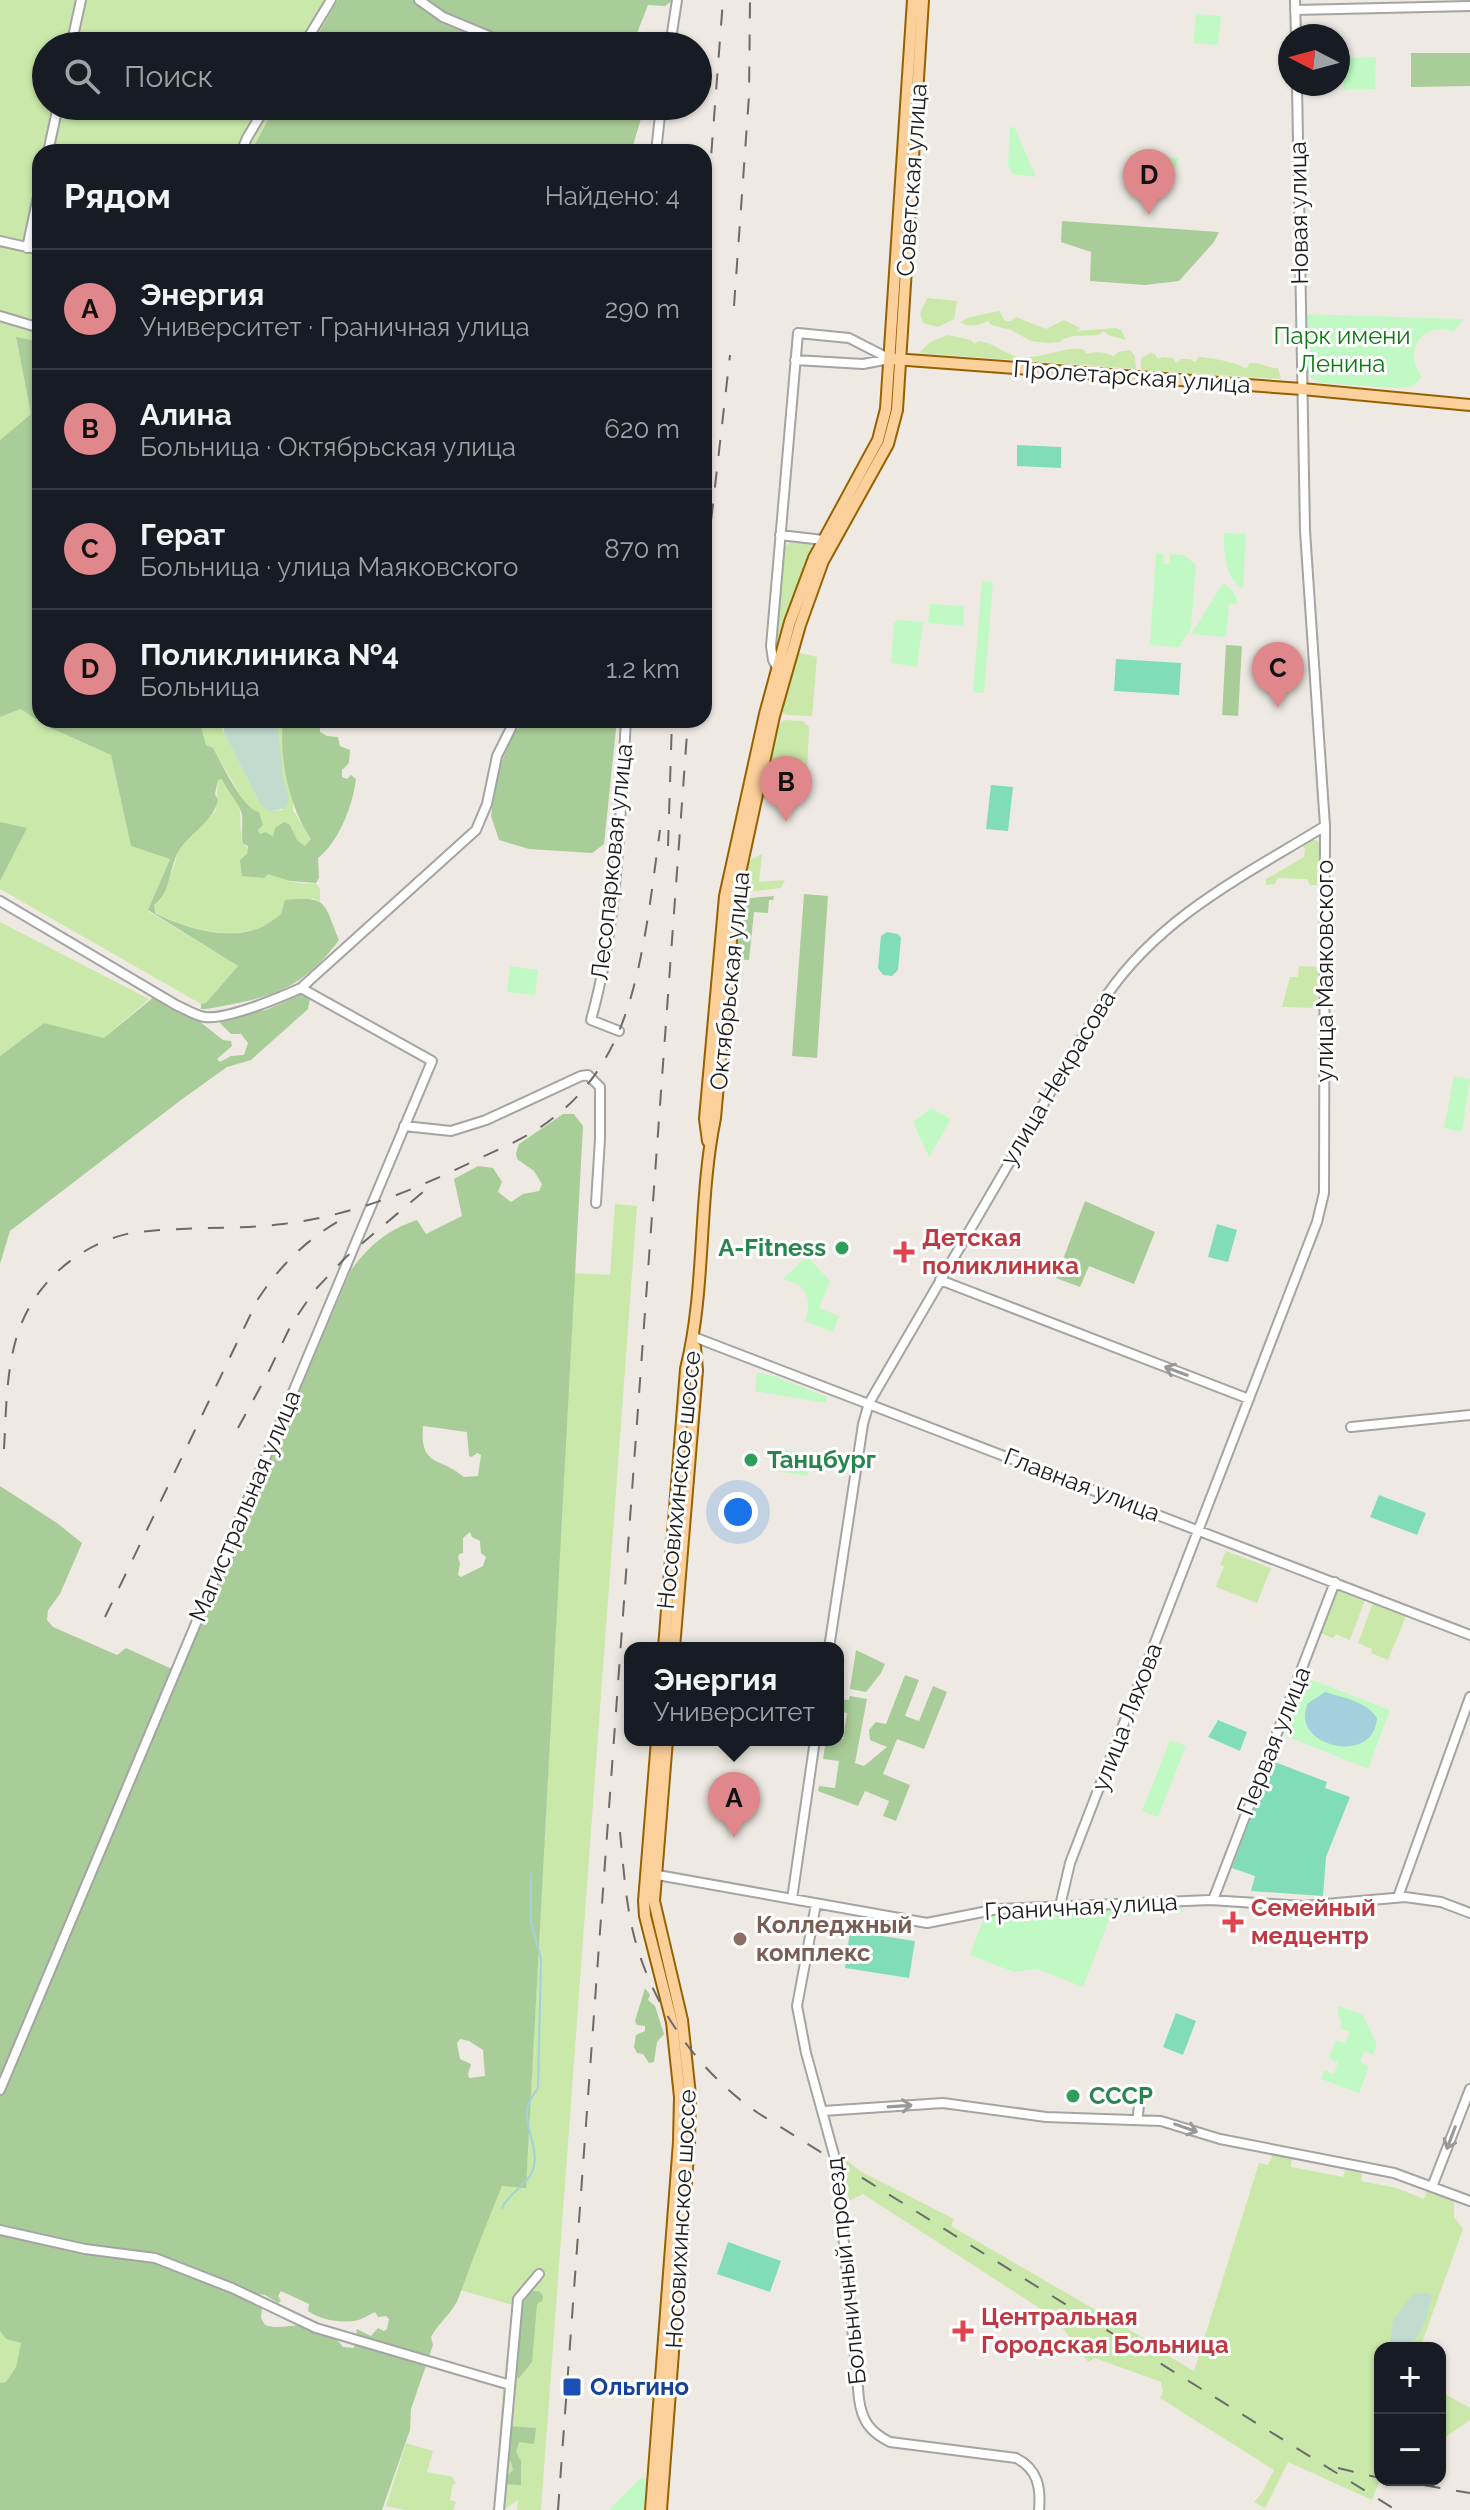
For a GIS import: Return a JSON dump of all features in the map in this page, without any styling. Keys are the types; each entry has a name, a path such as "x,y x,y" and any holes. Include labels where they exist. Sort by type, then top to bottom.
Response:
{"main road":[{"name":"Советская улица","path":"895,360 913,0"},
{"name":"Советская улица","path":"895,360 923,0"},
{"name":"Пролетарская улица","path":"895,360 1302,389 1470,405"},
{"name":"Октябрьская улица","path":"708,1151 705,1119 725,896 777,668 814,558 878,440 895,360"},
{"name":"Октябрьская улица","path":"694,1337 708,1151 715,1118 735,896 785,677 800,625 823,561 888,444 897,410 895,360"},
{"name":"Носовихинское шоссе","path":"664,1642 686,1369 694,1337"},
{"name":"Носовихинское шоссе","path":"674,1642 697,1370 694,1337"},
{"name":"Носовихинское шоссе","path":"657,1746 651,1874 655,1914 682,2020 690,2095 661,2510"},
{"name":"Носовихинское шоссе","path":"651,2510 680,2097 672,2022 645,1916 666,1746"}],"street":[{"path":"74,32 81,0"},
{"path":"312,32 331,0"},
{"path":"419,0 443,17 479,32"},
{"path":"672,32 677,0"},
{"path":"1295,0 1296,24"},
{"path":"1295,10 1470,6"},
{"name":"Новая улица","path":"1297,96 1302,389"},
{"path":"50,144 55,120"},
{"path":"244,144 257,120"},
{"path":"657,144 659,120"},
{"path":"27,248 32,225"},
{"path":"0,241 32,249"},
{"path":"0,316 32,326"},
{"path":"785,677 777,668 771,646 798,333 849,338 895,360"},
{"path":"863,364 865,346"},
{"path":"795,360 863,364 895,360"},
{"name":"улица Маяковского","path":"1199,1530 1323,1201 1325,826 1305,531 1302,389"},
{"path":"780,535 823,540"},
{"path":"0,901 176,1005 204,1018 275,999 301,988 476,830 485,814 497,756 511,728"},
{"name":"Лесопарковая улица","path":"619,1031 591,1020 605,971 617,865 626,728"},
{"name":"улица Некрасова","path":"830,1642 863,1424 869,1403 1066,1062 1126,967 1170,925 1226,886 1325,826"},
{"name":"Магистральная улица","path":"0,2090 432,1061 301,988"},
{"path":"404,1126 451,1131 486,1120 588,1075 600,1087 596,1203"},
{"path":"940,1280 1249,1399"},
{"name":"Главная улица","path":"694,1337 1470,1635"},
{"path":"1351,1427 1470,1415"},
{"name":"улица Ляхова","path":"1060,1906 1070,1863 1199,1530"},
{"name":"Первая улица","path":"1213,1900 1335,1582"},
{"path":"1398,1897 1470,1697"},
{"path":"792,1899 814,1746"},
{"name":"Граничная улица","path":"651,1874 927,1923 982,1911 1213,1900 1303,1906 1398,1897 1433,1900 1470,1913"},
{"name":"Больничный проезд","path":"816,1904 797,2006 806,2053 836,2162 859,2399 864,2420 878,2436 894,2443 1016,2458 1035,2474 1039,2485 1039,2510"},
{"path":"1432,2187 1470,2089"},
{"path":"823,2111 943,2103 1046,2117 1161,2121 1233,2142 1394,2173 1470,2201"},
{"path":"1138,2115 1139,2104"},
{"path":"0,2230 85,2249 155,2258 232,2288 316,2328 510,2385"},
{"path":"499,2510 518,2299 539,2274"}],"green space":[{"path":"0,0 338,0 319,32 32,32 32,120 268,120 255,144 32,144 32,341 16,338 31,414 0,440"},
{"path":"338,0 673,0 665,6 648,5 637,32 319,32"},
{"path":"1196,14 1221,16 1218,45 1193,43"},
{"path":"1411,53 1470,53 1470,86 1411,87"},
{"path":"1376,57 1375,89 1350,90 1350,58"},
{"path":"268,120 641,120 633,144 255,144"},
{"path":"1010,127 1015,128 1036,177 1012,174 1008,165"},
{"path":"1130,155 1178,158 1169,174 1151,176 1138,175 1138,165 1130,164"},
{"path":"1062,221 1219,232 1214,242 1179,281 1145,285 1090,281 1091,252 1061,242"},
{"path":"927,298 957,301 954,319 938,327 923,323 920,314"},
{"path":"999,311 1005,321 1016,317 1046,329 1064,320 1080,328 1077,331 1116,328 1121,330 1126,340 1104,331 1099,335 1073,336 1048,343 1031,341 988,321 974,325 960,322"},
{"name":"Парк имени Ленина","path":"1304,314 1463,319 1454,332 1433,330 1419,340 1414,357 1422,377 1413,386 1396,388 1322,383 1313,378 1305,364"},
{"path":"948,335 971,340 974,344 984,342 1020,357 1075,349 1083,349 1087,354 1100,352 1114,356 1130,350 1135,356 1136,369 919,353 930,342"},
{"path":"16,337 32,340 32,717 21,709 0,717 0,440 31,414"},
{"path":"1151,353 1158,359 1173,358 1176,363 1181,359 1195,362 1199,357 1231,362 1246,369 1250,363 1257,363 1278,368 1281,379 1141,370 1141,358"},
{"path":"1017,445 1061,447 1061,468 1017,466"},
{"path":"1224,533 1246,534 1243,588 1229,573"},
{"path":"790,542 810,544 813,550 779,649 777,635 784,548"},
{"path":"1156,553 1163,554 1164,564 1170,564 1170,554 1184,555 1196,565 1191,628 1179,647 1150,645"},
{"path":"982,581 993,582 984,693 973,692"},
{"path":"1223,583 1233,591 1238,604 1229,604 1226,637 1191,634"},
{"path":"930,604 964,606 963,626 928,623"},
{"path":"898,620 923,622 917,667 891,663 894,623"},
{"path":"1226,645 1242,646 1238,716 1222,715"},
{"path":"796,652 817,657 812,716 786,715 782,712"},
{"path":"1116,659 1181,663 1179,695 1114,691"},
{"path":"21,709 32,717 32,728 51,728 111,755 131,846 170,858 148,911 238,966 206,1004 201,1004 0,889 0,881 26,829 0,822 0,717"},
{"path":"784,720 803,721 809,727 807,776 788,774 772,800 761,798 777,726"},
{"path":"51,728 201,728 206,745 213,748 246,803 259,812 263,825 258,830 260,834 266,832 273,837 275,828 284,822 290,825 297,840 305,846 311,839 291,798 284,766 282,728 320,728 320,732 327,736 338,737 340,746 350,750 349,763 342,770 342,777 347,779 351,775 356,779 344,822 332,843 318,858 319,878 316,883 290,881 268,874 264,878 242,876 240,860 247,854 248,846 243,843 242,815 222,779 218,780 215,794 218,800 216,807 180,849 164,893 154,905 155,913 179,924 206,931 233,933 247,932 268,924 281,914 285,900 318,901 327,910 339,940 325,957 296,982 281,990 248,1001 201,1009 201,1004 206,1003 238,966 148,910 170,859 131,846 111,755"},
{"path":"201,728 222,728 258,799 270,811 282,810 289,797 282,779 277,749 277,728 284,728 293,810 311,839 306,847 297,840 290,825 273,837 260,835 253,811 243,800 213,748 206,745"},
{"path":"224,728 278,728 283,780 289,797 286,808 270,811 261,805"},
{"path":"519,728 616,728 604,844 592,853 529,849 499,840 491,816 497,773 514,732"},
{"path":"223,779 239,806 247,854 278,877 296,883 316,883 320,889 320,902 313,898 258,929 231,933 205,931 154,912 154,905 160,901 178,851 216,810 218,780"},
{"path":"991,785 1013,787 1008,831 986,829"},
{"path":"0,822 27,828 0,881"},
{"path":"1312,839 1318,841 1320,846 1318,885 1310,885 1307,879 1277,878 1275,884 1266,885 1266,879 1304,857 1302,845"},
{"path":"762,854 759,882 785,880 781,888 740,890 746,862"},
{"path":"804,894 828,896 817,1058 792,1056"},
{"path":"774,896 773,900 769,900 768,913 754,912 749,960 735,959 739,899"},
{"path":"0,922 149,999 104,1038 44,1023 0,1056"},
{"path":"887,932 898,934 901,938 898,970 892,976 883,975 878,968 881,936"},
{"path":"510,966 538,970 535,995 507,992"},
{"path":"1299,966 1318,967 1317,1008 1282,1007 1290,977 1298,977"},
{"path":"302,994 310,999 308,1009 251,1060 227,1067 10,1231 0,1264 0,1056 44,1023 104,1038 155,996 194,1017 223,1040 231,1041 232,1046 217,1059 220,1062 231,1056 244,1055 248,1043 241,1034 231,1034 219,1022 230,1015 266,1010"},
{"path":"1454,1076 1470,1079 1462,1132 1444,1128"},
{"path":"931,1108 951,1119 929,1157 913,1122"},
{"path":"563,1114 574,1114 583,1126 526,2188 502,2186 456,2303 431,2337 433,2345 411,2409 410,2430 382,2510 0,2510 0,2383 6,2382 16,2367 21,2343 6,2339 0,2331 0,2096 351,1270 372,1246 397,1229 417,1220 426,1234 462,1216 454,1179 478,1166 493,1168 502,1182 498,1192 511,1202 523,1194 539,1191 542,1184 534,1171 517,1159 519,1144","holes":["423,1426 467,1432 469,1456 481,1455 478,1476 464,1477 433,1459 424,1448","470,1532 480,1541 481,1553 486,1557 483,1566 461,1577 458,1575 458,1558 463,1553 463,1538","460,2039 469,2041 483,2050 485,2076 469,2078 471,2064 460,2059 457,2043","281,2291 309,2304 308,2311 313,2314 332,2320 358,2320 375,2312 378,2317 386,2316 389,2319 387,2329 378,2328 371,2336 357,2329 354,2348 343,2347 320,2330 265,2325 261,2318 262,2307 252,2293 265,2295 278,2303 281,2301 278,2296"]},
{"path":"1085,1201 1155,1232 1134,1284 1089,1266 1080,1287 1056,1278"},
{"path":"615,1204 637,1206 541,2510 517,2510 518,2500 504,2510 494,2510 513,2305 460,2290 502,2186 526,2187 574,1273 610,1275"},
{"path":"1217,1224 1237,1230 1228,1262 1208,1257"},
{"path":"807,1256 830,1281 819,1308 839,1316 833,1332 805,1321 808,1306 806,1294 798,1284 782,1280"},
{"path":"757,1373 774,1376 827,1397 826,1403 755,1391"},
{"path":"772,1448 811,1454 808,1476 769,1470"},
{"path":"0,1486 82,1543 60,1594 48,1610 47,1620 53,1627 117,1655 126,1648 172,1669 0,2079"},
{"path":"1379,1495 1426,1513 1417,1535 1370,1517"},
{"path":"1226,1551 1271,1568 1257,1603 1216,1587"},
{"path":"1338,1589 1365,1600 1350,1640 1336,1634 1333,1638 1320,1633"},
{"path":"1373,1603 1406,1616 1388,1660 1358,1643"},
{"path":"856,1650 885,1664 866,1692 850,1689"},
{"path":"905,1675 919,1680 905,1716 919,1721 933,1686 947,1692 924,1749 897,1739 883,1774 910,1785 896,1821 883,1816 889,1801 865,1791 858,1806 818,1791 819,1786 835,1788 839,1761 823,1759 825,1746 844,1746 847,1713 844,1712 844,1700 849,1700 850,1696 867,1699 855,1763 864,1766 887,1747 870,1740 869,1730 876,1722 886,1724"},
{"path":"1304,1677 1390,1710 1368,1769 1286,1736 1286,1725"},
{"path":"1218,1720 1247,1732 1240,1751 1208,1737"},
{"path":"1170,1740 1186,1746 1158,1817 1142,1811"},
{"path":"1272,1761 1327,1782 1325,1788 1350,1797 1326,1857 1323,1896 1251,1891 1255,1876 1232,1868"},
{"path":"1182,1906 1183,1911 1180,1912 1107,1917 1109,1920 1083,1987 1037,1969 1014,1972 970,1955 985,1915"},
{"path":"850,1931 915,1941 909,1978 845,1968"},
{"path":"645,1988 664,2034 657,2042 654,2062 649,2063 634,2047 636,2035 645,2031 645,2026 637,2025 635,2021"},
{"path":"1339,2006 1363,2015 1377,2045 1373,2054 1364,2051 1360,2062 1369,2066 1359,2093 1321,2079 1324,2070 1334,2074 1338,2062 1329,2058 1336,2040 1345,2043 1350,2032 1340,2028"},
{"path":"1176,2013 1196,2021 1183,2055 1163,2047"},
{"path":"1273,2155 1292,2159 1291,2167 1343,2177 1345,2170 1362,2173 1361,2181 1396,2188 1424,2199 1427,2191 1454,2200 1454,2217 1463,2229 1422,2342 1374,2342 1374,2486 1378,2486 1372,2500 1288,2462 1265,2508 1254,2502 1274,2470 1160,2398 1163,2391 1161,2382 1095,2358 1088,2362 1055,2318 863,2194 849,2201 842,2156 860,2171 954,2219 951,2226 1161,2348 1160,2351 1194,2371 1259,2163 1268,2165"},
{"path":"728,2242 781,2261 770,2292 717,2274"},
{"path":"525,2291 539,2291 543,2296 537,2304 532,2362 519,2378 513,2376 521,2298"},
{"path":"1414,2293 1430,2294 1432,2298 1420,2333 1411,2342 1391,2342 1393,2319"},
{"path":"0,2331 6,2339 21,2343 16,2367 6,2382 0,2383"},
{"path":"1446,2395 1470,2408 1470,2420 1446,2437"},
{"path":"508,2426 536,2428 534,2444 519,2442 516,2452 521,2461 521,2485 506,2484 506,2477 513,2470 511,2462 506,2459"},
{"path":"406,2443 433,2451 427,2472 452,2477 456,2484 453,2484 450,2500 456,2502 453,2510 405,2510 386,2506"},
{"path":"641,2478 649,2479 647,2510 609,2510"}],"water":[{"path":"1325,1692 1354,1701 1372,1712 1377,1718 1366,1740 1343,1746 1320,1740 1311,1732 1305,1721 1307,1704"}],"waterway":[{"path":"502,2208 531,2174 535,2157 527,2113 538,2088 541,1959 531,1922 531,1874"}],"railway":[{"path":"712,144 723,0"},
{"path":"734,306 749,96 750,0"},
{"path":"712,513 730,355"},
{"path":"668,846 672,728"},
{"path":"558,2510 687,728"},
{"path":"4,1449 10,1369 22,1323 43,1287 74,1258 92,1247 131,1233 283,1224 359,1208 431,1181 517,1141 563,1110 604,1061 625,1015 645,936 660,830"},
{"path":"238,1428 291,1325 314,1291 346,1257 423,1192"},
{"path":"105,1617 258,1299 297,1252 346,1217"},
{"path":"620,1832 631,1923 649,1979 676,2030 713,2075 735,2095 758,2113 1396,2510"},
{"path":"1338,2468 1374,2477"},
{"path":"1429,2486 1470,2493"}],"place":[{"name":"Поликлиника №4","path":"1149,215"},
{"name":"Герат","path":"1278,708"},
{"name":"Алина","path":"786,822"},
{"name":"A-Fitness","path":"842,1248"},
{"name":"Детская поликлиника","path":"904,1252"},
{"name":"Танцбург","path":"751,1460"},
{"name":"Энергия","path":"734,1838"},
{"name":"Семейный медцентр","path":"1233,1922"},
{"name":"Колледжный комплекс","path":"740,1939"},
{"name":"СССР","path":"1073,2096"},
{"name":"Центральная Городская Больница","path":"963,2331"},
{"name":"Ольгино","path":"572,2387"}]}
